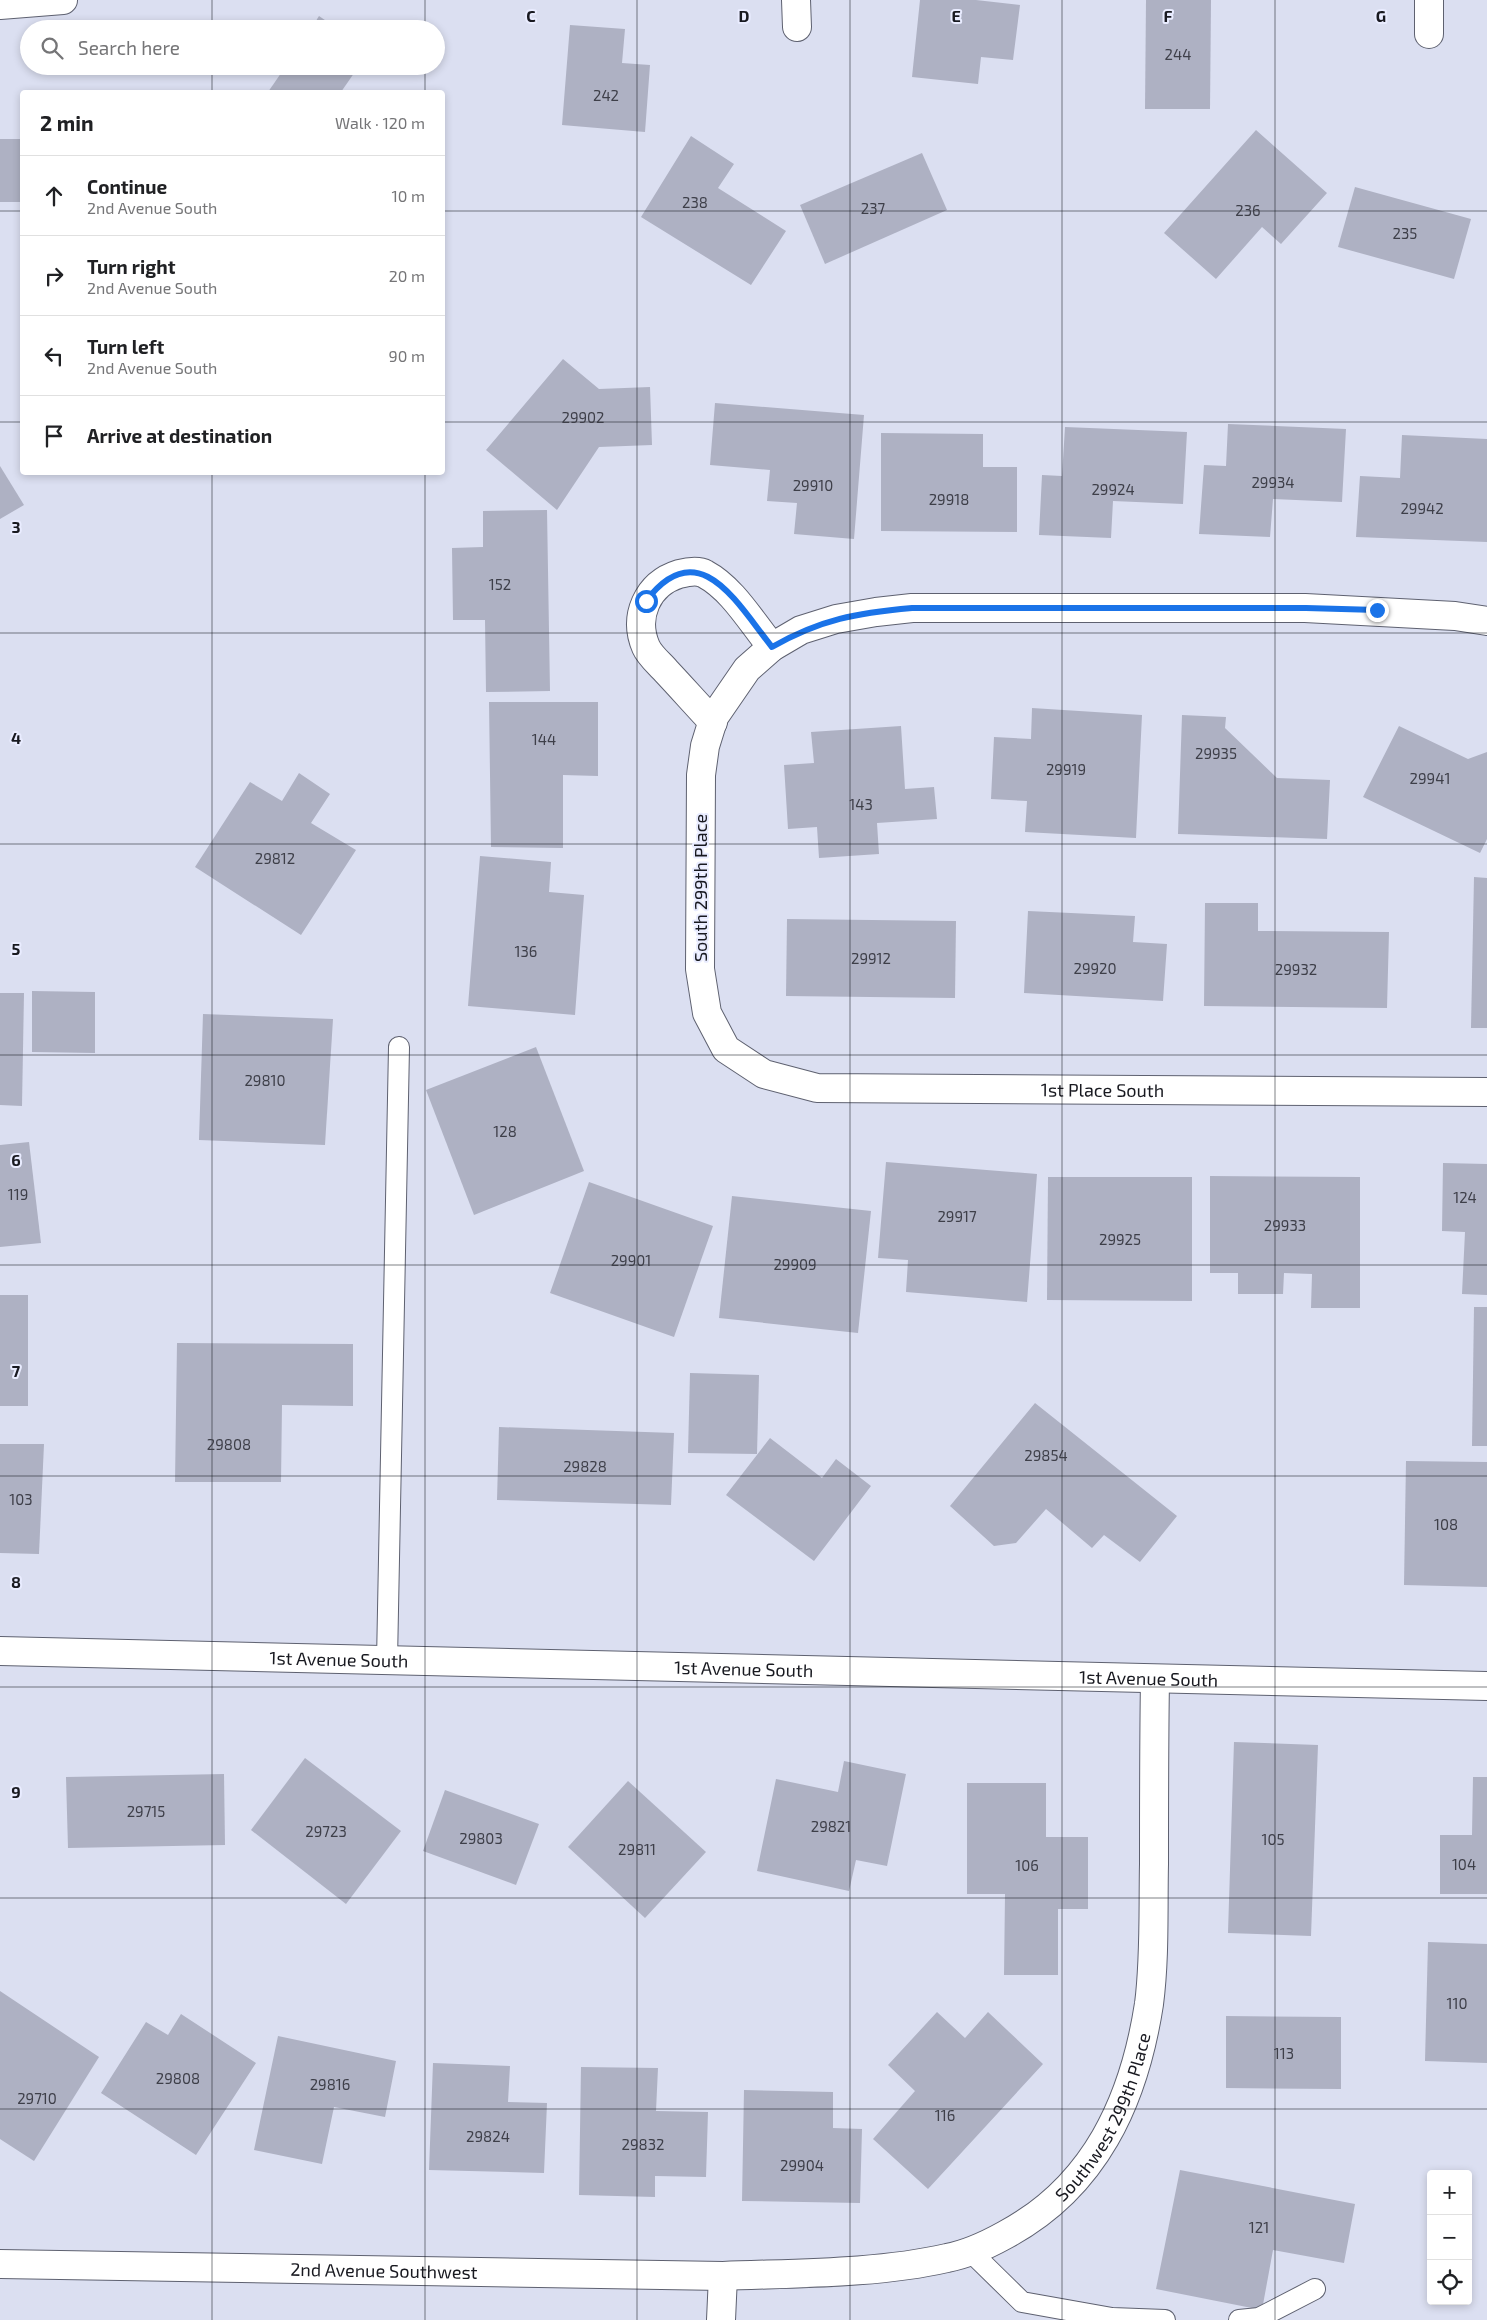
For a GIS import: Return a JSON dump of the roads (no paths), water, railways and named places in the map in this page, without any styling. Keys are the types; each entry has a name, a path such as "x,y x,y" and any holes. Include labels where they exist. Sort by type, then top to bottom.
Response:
{"street":[{"path":"0,5 63,0"},
{"path":"796,0 797,27"},
{"path":"1429,0 1429,34"},
{"path":"712,722 647,650 642,634 641,616 646,601 656,587 670,577 686,572 703,573 722,585 772,647"},
{"name":"South 299th Place","path":"726,1049 707,1013 700,969 701,775 705,746 712,722 747,669 772,647 801,630 836,619 912,608 1306,608 1455,616 1487,621"},
{"name":"1st Place South","path":"726,1049 764,1074 817,1088 1487,1092"},
{"name":"1st Avenue South","path":"0,1651 1155,1680 1487,1686"},
{"name":"Southwest 299th Place","path":"723,2276 836,2272 948,2258 970,2251 1024,2225 1067,2191 1084,2171 1108,2135 1127,2093 1139,2051 1149,2002 1152,1954 1155,1680"},
{"name":"2nd Avenue Southwest","path":"0,2264 723,2276"},
{"path":"721,2320 723,2276"}],"lane":[{"path":"388,1661 399,1046"},
{"path":"970,2251 1022,2302 1112,2318 1165,2320"},
{"path":"1240,2320 1259,2318 1315,2289"}]}
